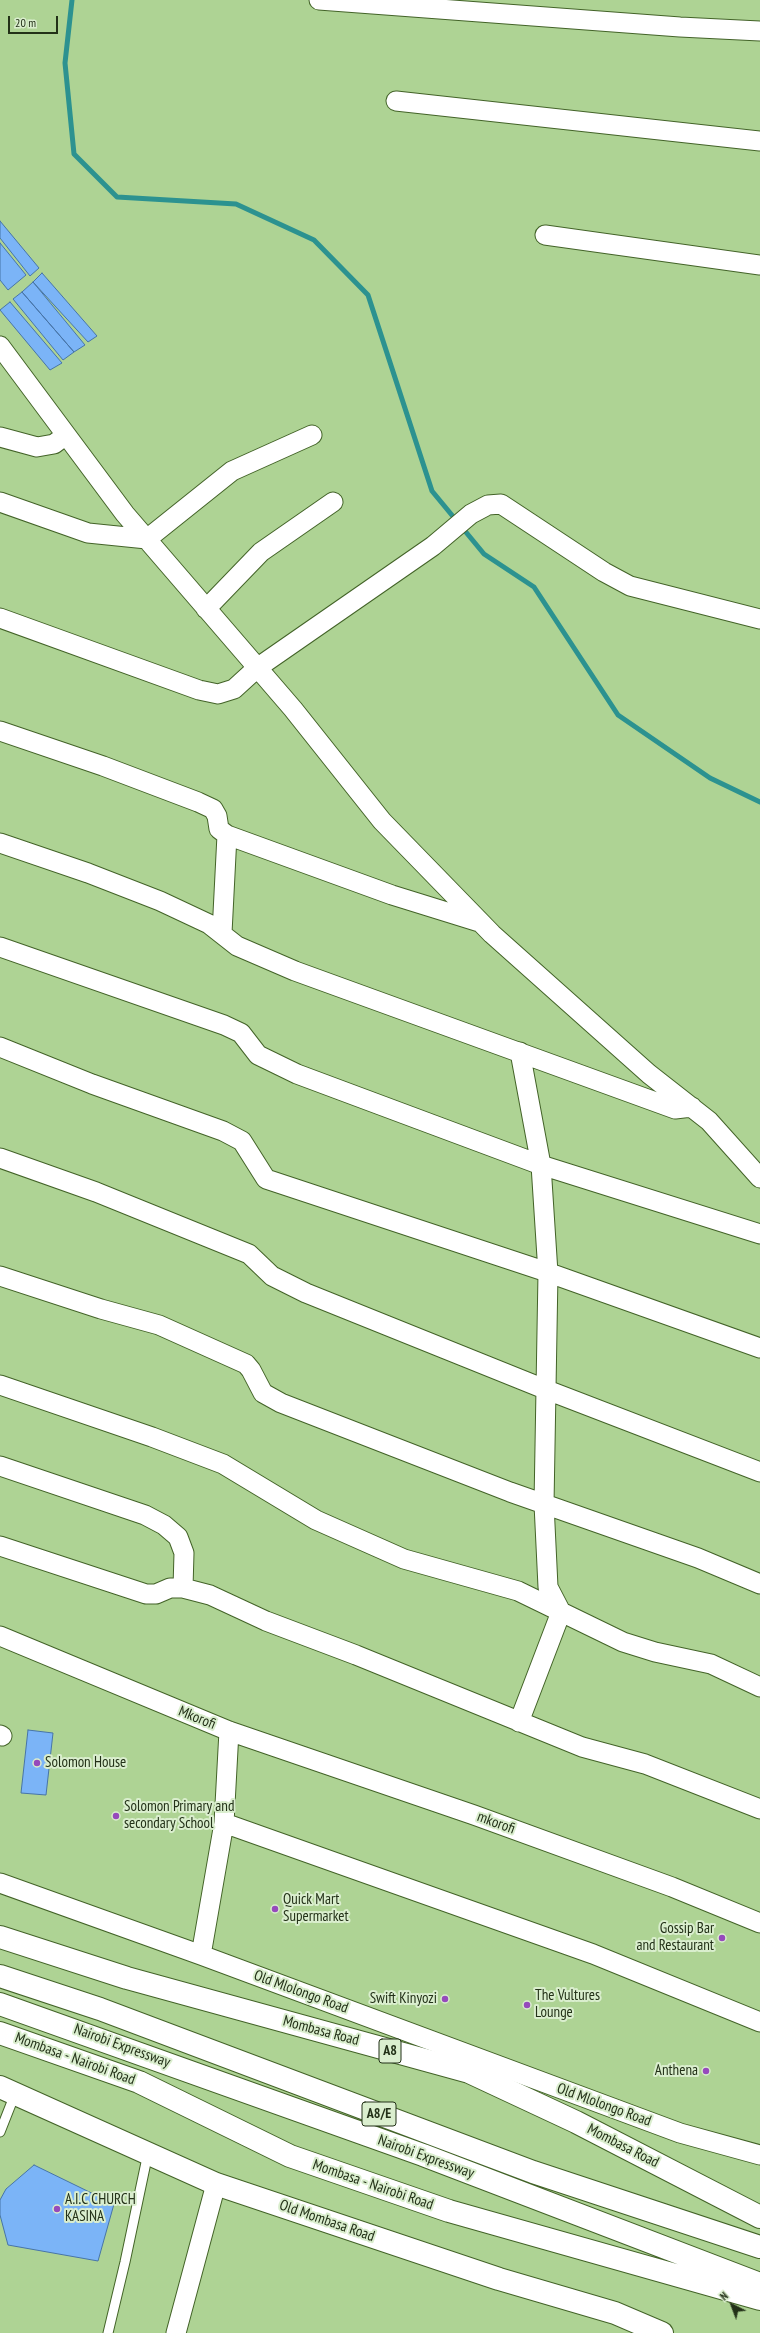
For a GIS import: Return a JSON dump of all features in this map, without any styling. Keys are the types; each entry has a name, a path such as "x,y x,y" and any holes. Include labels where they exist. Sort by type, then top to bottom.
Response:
{"main road":[{"name":"Mombasa Road","path":"0,1937 127,1978 469,2072 576,2122 760,2217"},
{"name":"Nairobi Expressway","path":"0,1976 100,2009 533,2172 760,2247"},
{"name":"Nairobi Expressway","path":"0,2004 423,2155 760,2284"},
{"name":"Mombasa - Nairobi Road","path":"0,2033 139,2082 290,2156 449,2211 760,2299"},
{"name":"Old Mombasa Road","path":"8,2090 216,2184 499,2279 616,2313 662,2333"}],"street":[{"path":"319,0 680,27 760,31"},
{"path":"396,101 760,141"},
{"path":"545,235 760,265"},
{"path":"0,346 125,514 257,668 382,821 481,923 649,1074 709,1120 760,1178"},
{"path":"0,437 38,447 54,444 66,435"},
{"path":"0,502 88,533 147,539 232,471 312,435"},
{"path":"206,608 261,552 333,502"},
{"path":"0,618 199,690 218,694 234,688 257,668 434,546 471,514 488,505 501,504 604,572 630,586 760,619"},
{"path":"0,731 103,766 198,802 213,809 217,816 220,829 227,835 392,895 481,923"},
{"path":"222,934 227,835"},
{"path":"0,843 88,873 160,900 209,924 237,946 295,971 675,1109 692,1107"},
{"path":"0,947 224,1025 241,1033 258,1055 297,1074 541,1165 760,1234"},
{"path":"0,1047 92,1084 223,1130 242,1141 266,1179 548,1273 760,1348"},
{"path":"520,1052 541,1165 548,1273 544,1504 548,1587 561,1612 520,1722"},
{"path":"0,1158 96,1192 249,1254 272,1276 306,1293 547,1390 760,1472"},
{"path":"0,1276 101,1309 159,1325 246,1364 251,1370 263,1393 281,1403 544,1504 698,1558 760,1584"},
{"path":"0,1386 145,1434 223,1464 316,1520 404,1559 518,1591 623,1642 668,1656 711,1664 760,1687"},
{"path":"0,1466 145,1515 164,1524 178,1537 184,1554 183,1588"},
{"path":"0,1546 146,1594 156,1594 170,1588 183,1588 210,1595 266,1621 582,1747 645,1764 760,1809"},
{"name":"Mkorofi","path":"0,1636 229,1731 224,1823 201,1955"},
{"name":"mkorofi","path":"229,1731 658,1881 760,1922"},
{"path":"224,1823 593,1954 760,2022"},
{"name":"Old Mlolongo Road","path":"0,1883 201,1955 680,2133 760,2155"},
{"path":"176,2333 216,2184"}],"lane":[{"path":"0,2132 8,2090"},
{"path":"108,2333 126,2262 148,2153"}],"building":[{"path":"0,221 39,268 30,276 0,238"},
{"path":"0,243 26,275 8,290 0,280"},
{"path":"42,273 97,336 88,342 33,282"},
{"path":"33,282 85,345 74,352 22,292"},
{"path":"22,292 74,352 63,360 13,299"},
{"path":"10,302 62,363 50,370 0,310"},
{"name":"Solomon House","path":"28,1730 53,1733 46,1795 21,1793"},
{"name":"A.I.C CHURCH KASINA","path":"34,2165 114,2204 98,2261 8,2245 0,2215 0,2200 6,2189"}],"waterway":[{"path":"72,0 65,63 74,154 117,197 236,204 314,240 368,295 432,491 484,554 534,587 618,715 710,778 760,802"}],"place":[{"name":"Solomon House","path":"37,1763"},
{"name":"Solomon Primary and secondary School","path":"116,1816"},
{"name":"Quick Mart Supermarket","path":"275,1909"},
{"name":"Gossip Bar and Restaurant","path":"722,1938"},
{"name":"Swift Kinyozi","path":"445,1999"},
{"name":"The Vultures Lounge","path":"527,2005"},
{"name":"Anthena","path":"706,2071"},
{"name":"A.I.C CHURCH KASINA","path":"57,2209"}]}
